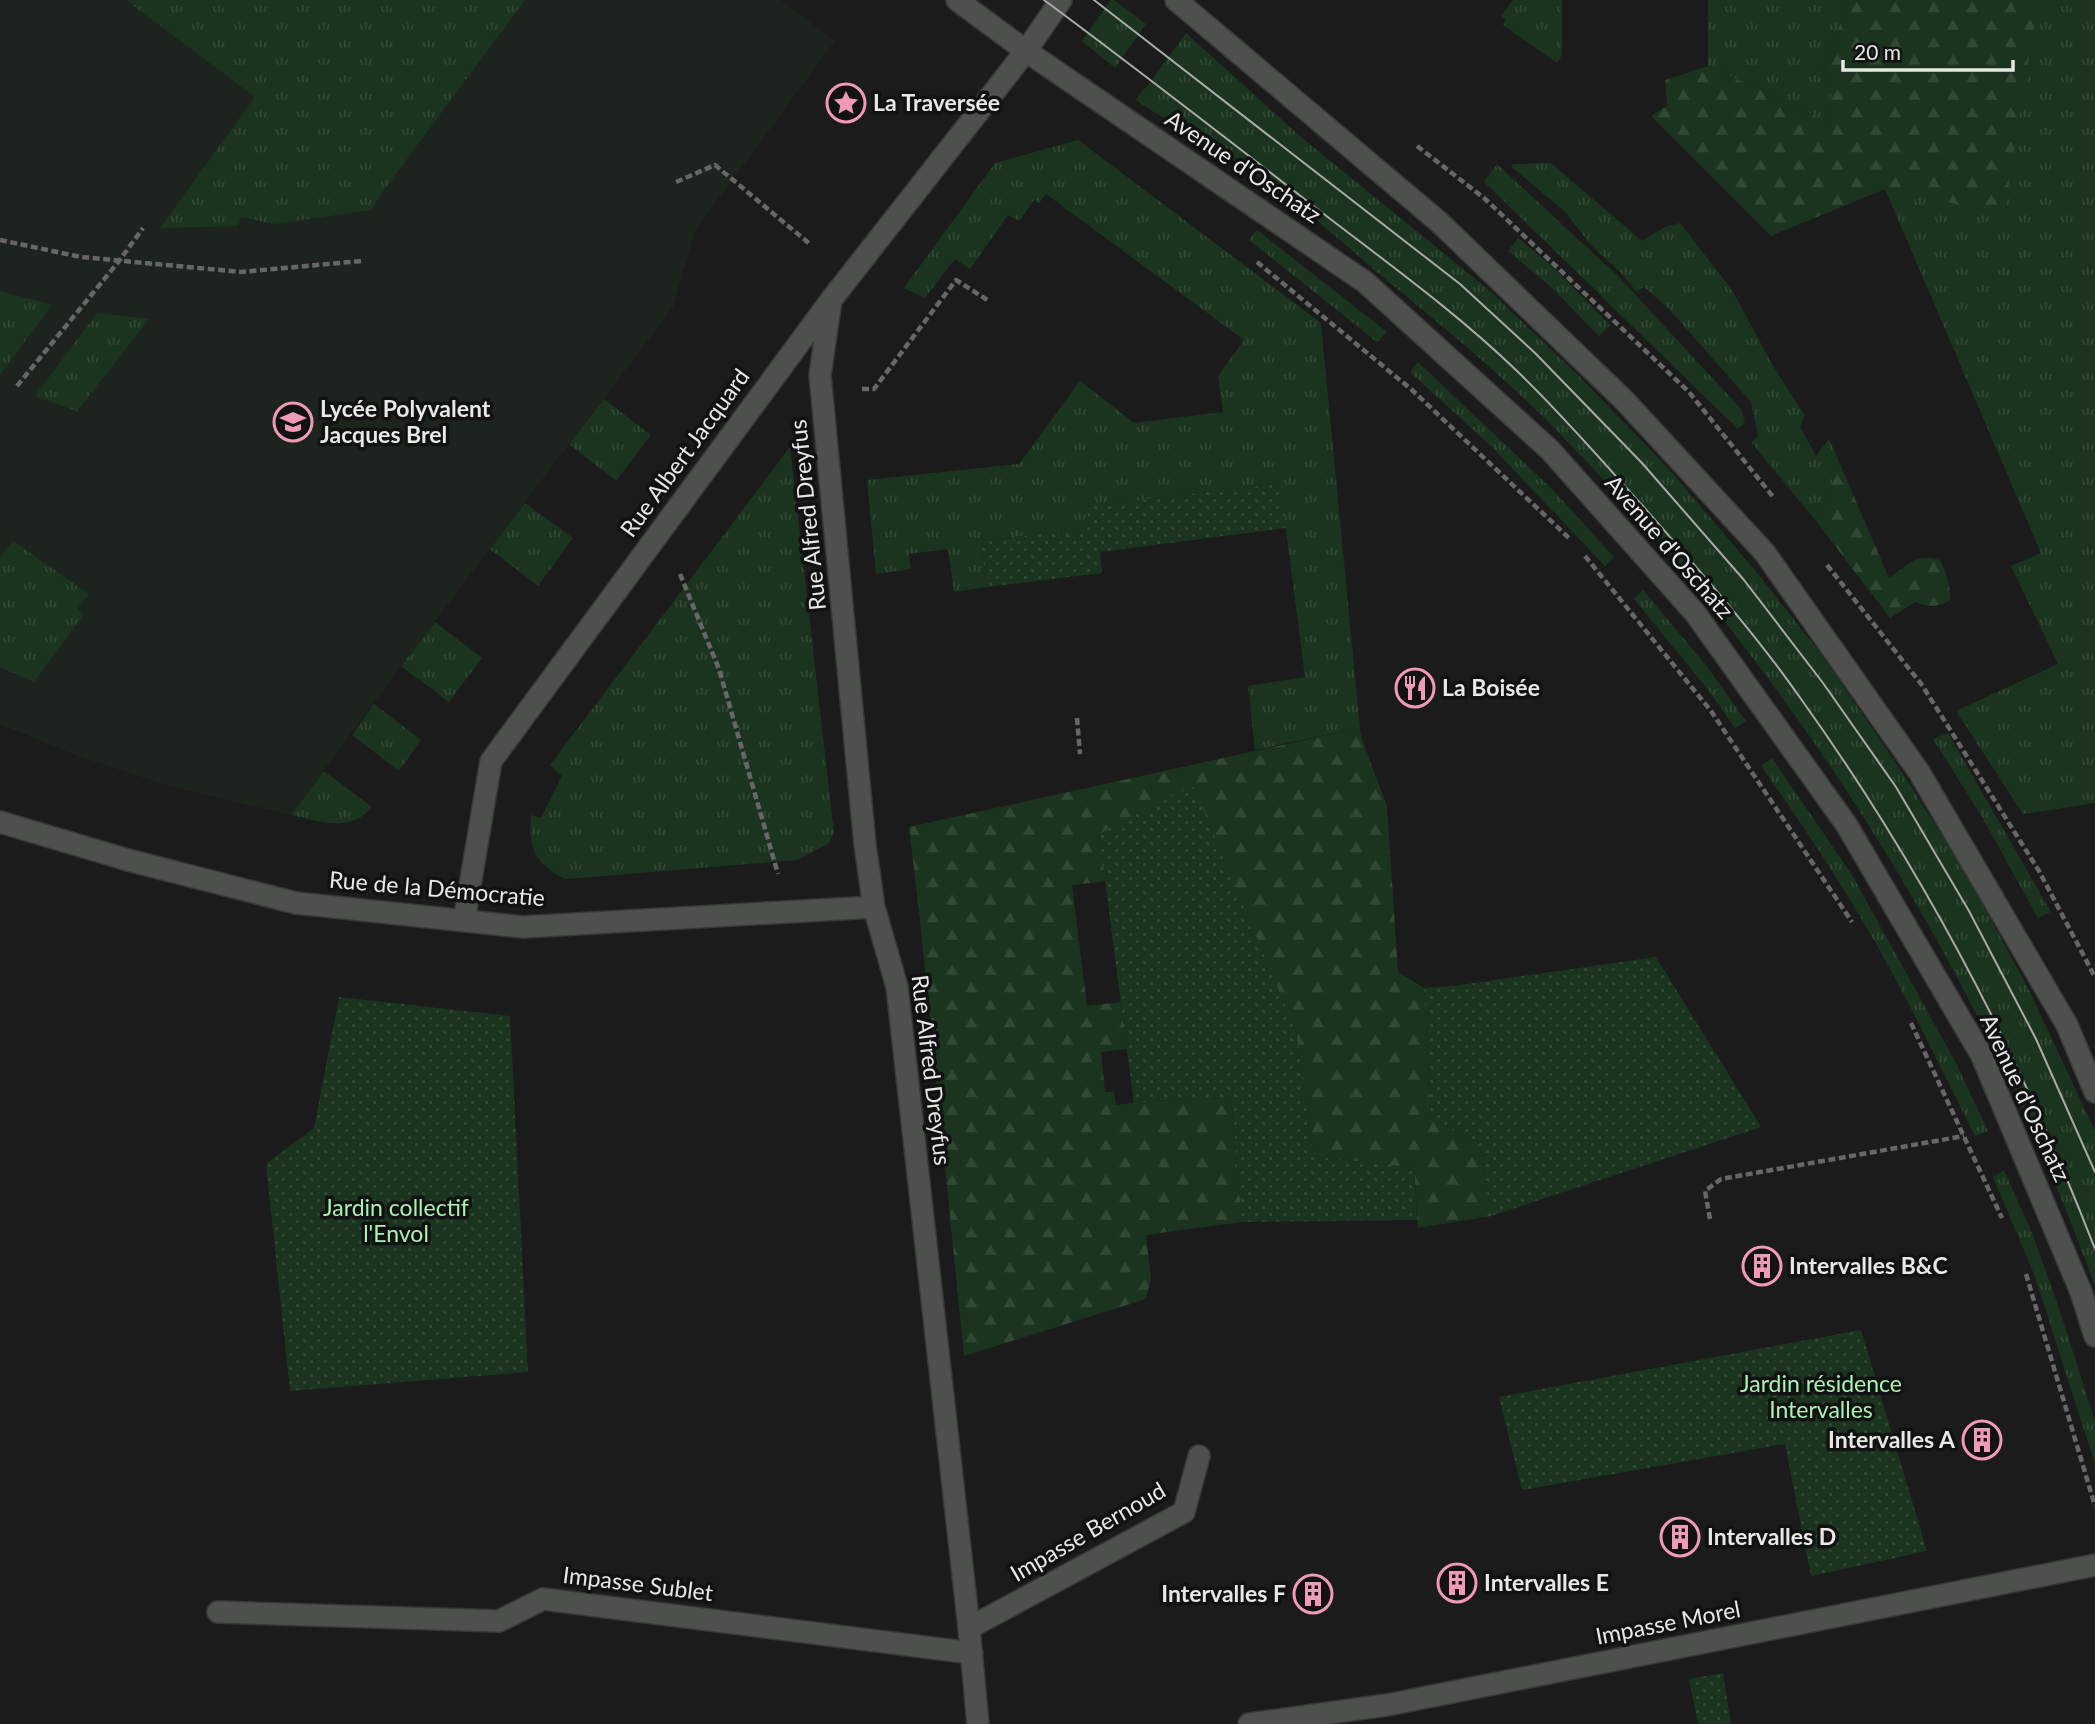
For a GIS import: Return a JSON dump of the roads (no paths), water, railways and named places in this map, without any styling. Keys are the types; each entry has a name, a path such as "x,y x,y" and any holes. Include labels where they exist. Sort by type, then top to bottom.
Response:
{"street":[{"name":"Avenue d'Oschatz","path":"957,0 1026,51 1364,282 1550,450 1695,613 1846,824 1982,1056 2081,1292 2095,1336"},
{"name":"Rue Albert Jacquard","path":"464,921 491,761 831,300 1026,51 1062,0"},
{"path":"1176,0 1439,222 1624,400 1765,554 1919,772 2067,1025 2095,1092"},
{"name":"Rue Alfred Dreyfus","path":"831,300 821,384 865,845 874,906 897,987 978,1724"},
{"name":"Rue de la Démocratie","path":"2,821 128,860 296,903 523,928 874,906"},
{"name":"Impasse Bernoud","path":"969,1628 1184,1511 1199,1456"},
{"name":"Impasse Morel","path":"1249,1724 1387,1705 2095,1565"},
{"name":"Impasse Sublet","path":"218,1612 499,1621 543,1599 972,1653"}],"tram line":[{"path":"1044,0 1401,273 1495,350 1581,437 1724,600 1783,673 1845,763 1927,896 2001,1034 2066,1177 2095,1249"},
{"path":"1094,0 1460,284 1535,353 1642,463 1744,580 1823,683 1896,787 1969,911 2036,1039 2095,1172"}],"place":[{"name":"La Traversée","path":"846,103"},
{"name":"Lycée Polyvalent Jacques Brel","path":"293,422"},
{"name":"La Boisée","path":"1415,688"},
{"name":"Intervalles B&C","path":"1762,1266"},
{"name":"Intervalles A","path":"1982,1440"},
{"name":"Intervalles D","path":"1680,1537"},
{"name":"Intervalles E","path":"1457,1583"},
{"name":"Intervalles F","path":"1313,1594"}],"park label":[{"name":"Jardin collectif l'Envol","path":"396,1221"},
{"name":"Jardin résidence Intervalles","path":"1821,1397"}]}
